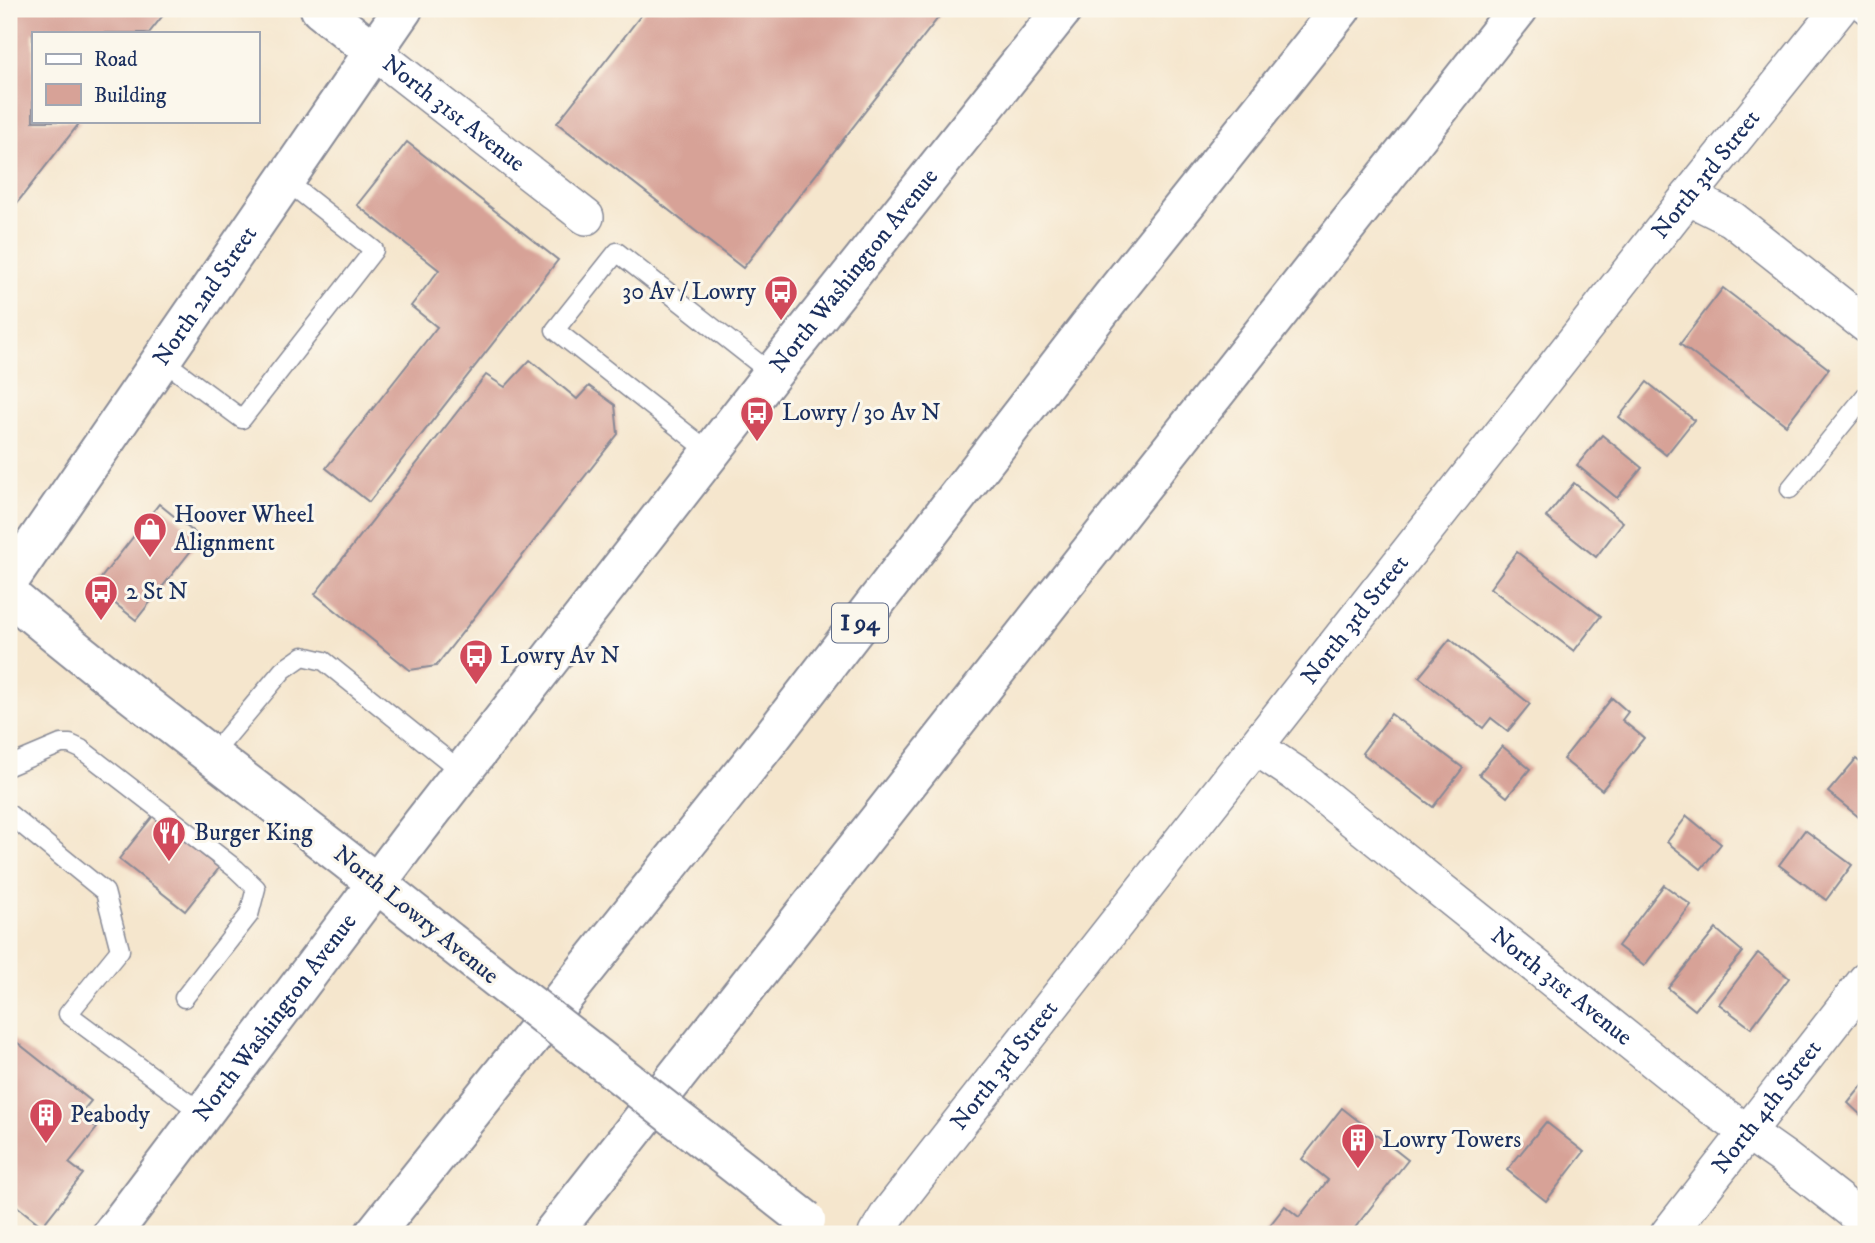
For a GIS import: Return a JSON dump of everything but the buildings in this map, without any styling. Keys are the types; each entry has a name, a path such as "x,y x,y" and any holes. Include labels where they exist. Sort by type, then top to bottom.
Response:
{"main road":[{"name":"North 31st Avenue","path":"320,9 373,51"},
{"name":"North 2nd Street","path":"9,581 403,9"},
{"name":"North Washington Avenue","path":"113,1234 462,772 772,374 1063,9"},
{"name":"I 94","path":"374,1234 771,738 1109,300 1340,9"},
{"path":"552,1234 1518,9"},
{"name":"North Lowry Avenue","path":"9,595 815,1227"}],"street":[{"name":"North 3rd Street","path":"876,1234 889,1213 964,1116 1839,9"},
{"name":"North 31st Avenue","path":"373,51 586,217"},
{"path":"1688,197 1732,219 1866,325"},
{"name":"North 31st Avenue","path":"1256,748 1296,774 1713,1108 1866,1223"},
{"name":"North 4th Street","path":"1668,1234 1866,980"}],"lane":[{"path":"1858,9 1866,15"},
{"path":"162,359 242,419 374,250 285,180"},
{"path":"710,453 555,330 617,253 772,374"},
{"path":"1790,489 1866,396"},
{"path":"211,755 283,670 303,656 324,661 462,772"},
{"path":"9,766 61,744 70,744 81,749 226,861 256,888 249,915 184,998"},
{"path":"9,814 105,892 120,950 68,1014 203,1114"}],"place":[{"name":"30 Av / Lowry","path":"781,322"},
{"name":"Lowry / 30 Av N","path":"757,443"},
{"name":"Hoover Wheel Alignment","path":"150,559"},
{"name":"2 St N","path":"101,622"},
{"name":"Lowry Av N","path":"476,686"},
{"name":"Burger King","path":"169,863"},
{"name":"Peabody","path":"46,1145"},
{"name":"Lowry Towers","path":"1358,1170"}]}
